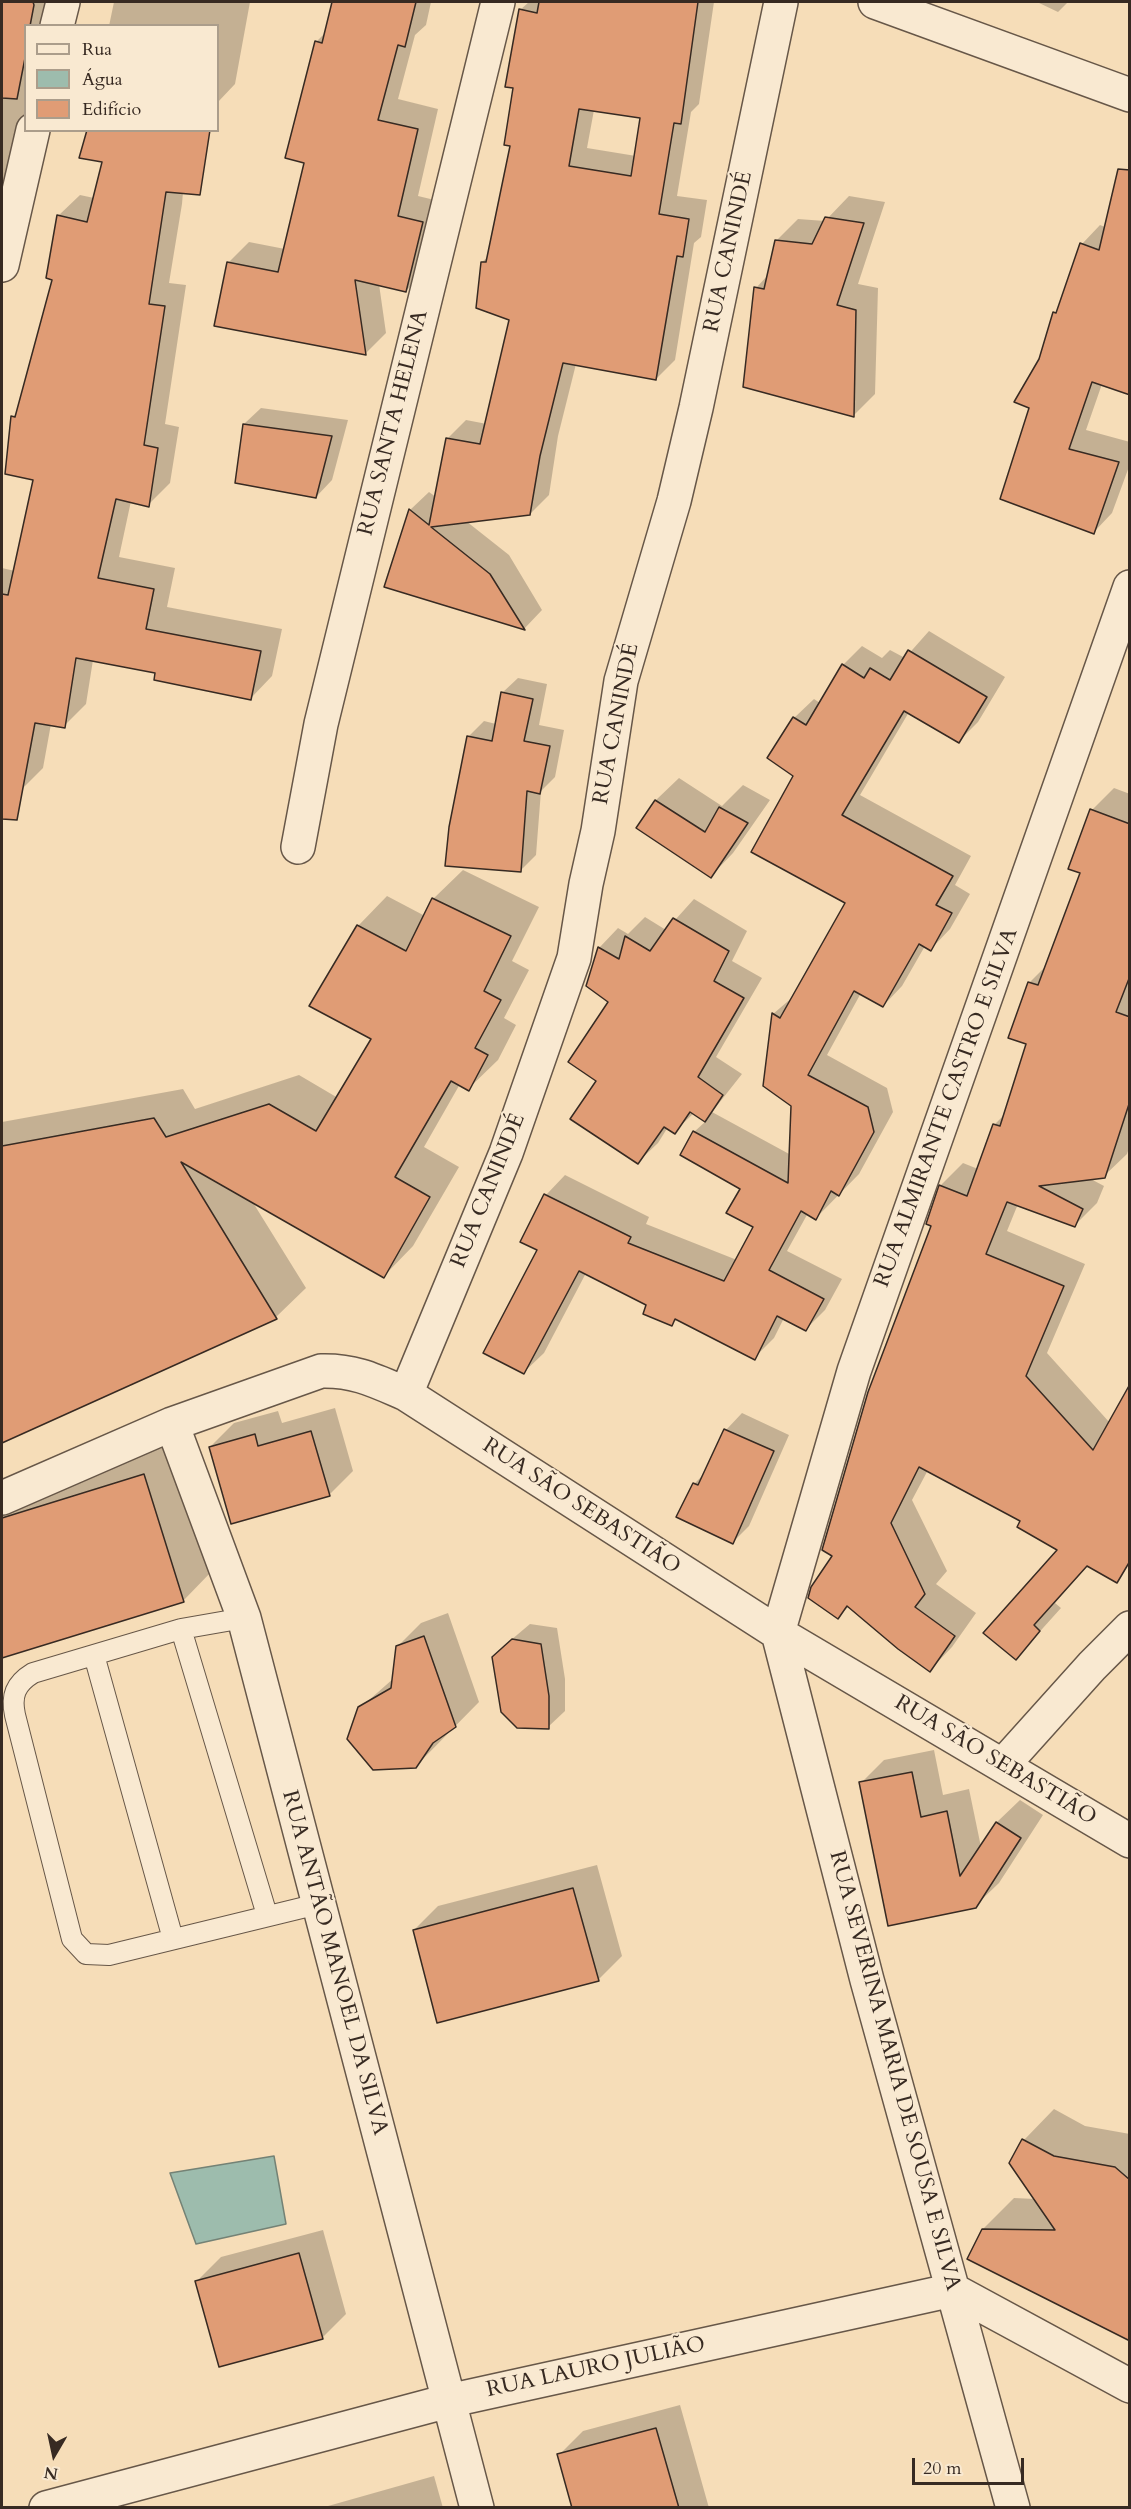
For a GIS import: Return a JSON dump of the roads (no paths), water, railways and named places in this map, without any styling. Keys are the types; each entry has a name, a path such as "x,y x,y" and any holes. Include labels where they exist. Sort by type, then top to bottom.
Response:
{"street":[{"path":"58,24 63,2"},
{"name":"RUA SANTA HELENA","path":"298,847 321,724 498,2"},
{"name":"RUA CANINDÉ","path":"406,1394 506,1154 574,958 586,884 598,831 621,681 674,501 694,418 781,2"},
{"path":"875,2 1130,95"},
{"path":"2,265 33,132"},
{"name":"RUA ALMIRANTE CASTRO E SILVA","path":"778,1633 854,1371 1130,587"},
{"name":"RUA SÃO SEBASTIÃO","path":"2,1498 172,1425 321,1371 345,1370 406,1394 778,1633 1130,1841"},
{"name":"RUA ANTÃO MANOEL DA SILVA","path":"172,1425 244,1618 477,2508"},
{"path":"1003,1765 1092,1666 1130,1628"},
{"name":"RUA SEVERINA MARIA DE SOUSA E SILVA","path":"778,1633 867,1980 1013,2508"},
{"path":"953,2290 1130,2386"},
{"name":"RUA LAURO JULIÃO","path":"46,2508 448,2401 953,2290"}],"lane":[{"path":"244,1618 181,1629 33,1673 20,1683 12,1698 72,1938 80,1950 92,1956 109,1955 318,1904"},
{"path":"181,1629 267,1915"},
{"path":"94,1655 173,1939"}],"water":[{"path":"274,2156 286,2224 196,2244 170,2173"}]}
